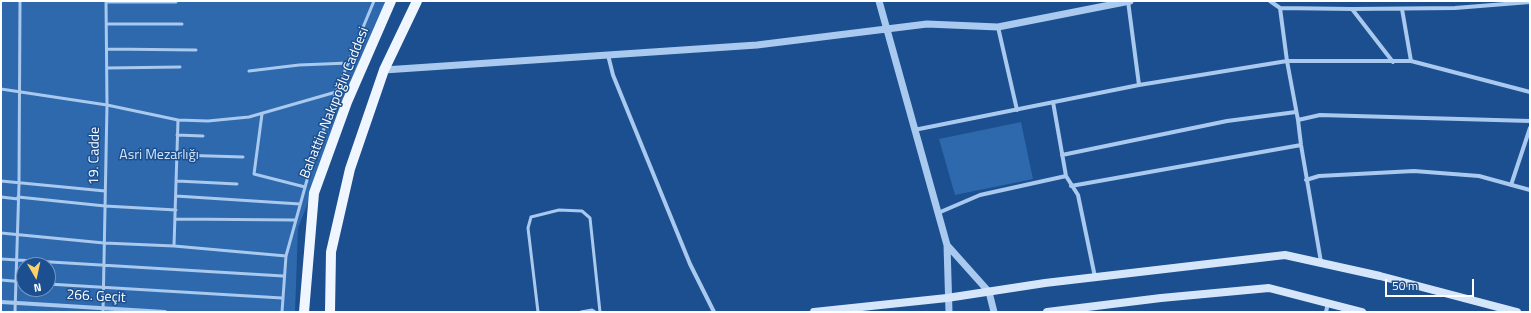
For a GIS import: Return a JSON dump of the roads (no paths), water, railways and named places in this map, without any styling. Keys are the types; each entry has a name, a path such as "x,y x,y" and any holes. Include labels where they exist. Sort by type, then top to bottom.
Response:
{"main road":[{"name":"Bahattin Nakıpoğlu Caddesi","path":"304,312 314,193 348,102 392,1"},
{"path":"330,312 332,252 350,169 384,70 416,1"},
{"path":"814,312 947,298 1095,277 1285,255 1321,262 1517,312"},
{"path":"330,287 336,312"},
{"path":"1047,312 1162,298 1269,288 1362,312"}],"street":[{"path":"879,1 947,246 947,298 949,312"},
{"path":"384,70 757,45 927,24 998,27 1100,3 1129,1 1139,85"},
{"path":"1270,1 1280,8 1352,9 1402,9 1530,2"},
{"path":"1280,8 1306,180 1321,262"},
{"path":"1352,9 1393,62"},
{"path":"1402,9 1410,61"},
{"path":"998,27 1017,110"},
{"path":"608,55 613,75 690,264 714,312"},
{"path":"914,130 1139,85 1287,61 1410,61 1530,92"},
{"path":"1053,102 1066,176 1078,195 1095,277"},
{"path":"1062,155 1219,122 1296,112"},
{"path":"1298,120 1320,115 1530,121"},
{"path":"1511,185 1530,128"},
{"path":"1071,186 1301,146"},
{"path":"1306,180 1320,176 1414,171 1479,176 1530,190"},
{"path":"938,213 980,195 1066,176"},
{"path":"947,246 989,292 994,312"},
{"name":"266. Geçit","path":"1,302 103,310 165,312"},
{"path":"1326,312 1328,303"}],"lane":[{"path":"17,257 20,1"},
{"path":"282,312 283,276 286,256 305,187 336,92 374,1"},
{"path":"106,2 176,2"},
{"name":"19. Cadde","path":"103,310 107,105 106,2"},
{"path":"107,24 182,24"},
{"path":"107,49 196,50"},
{"path":"249,70 299,65 349,63"},
{"path":"107,68 180,67"},
{"path":"1,89 107,105 178,120 208,121 262,114 336,92"},
{"path":"262,114 254,174 305,187"},
{"path":"174,246 178,120"},
{"path":"178,135 203,136"},
{"path":"177,155 243,157"},
{"path":"1,181 19,184 105,191"},
{"path":"177,181 237,184"},
{"path":"176,196 300,204"},
{"path":"1,197 105,206 176,210"},
{"path":"538,312 528,228 531,217 559,210 582,211 590,218 600,312"},
{"path":"176,219 296,220"},
{"path":"1,233 18,236 104,243 174,246 286,256"},
{"path":"1,259 16,261"},
{"path":"56,263 283,276"},
{"path":"1,280 16,282 15,312"},
{"path":"56,285 282,298"},
{"path":"581,312 592,310 595,312"}],"park label":[{"name":"Asri Mezarlığı","path":"159,156"}]}
